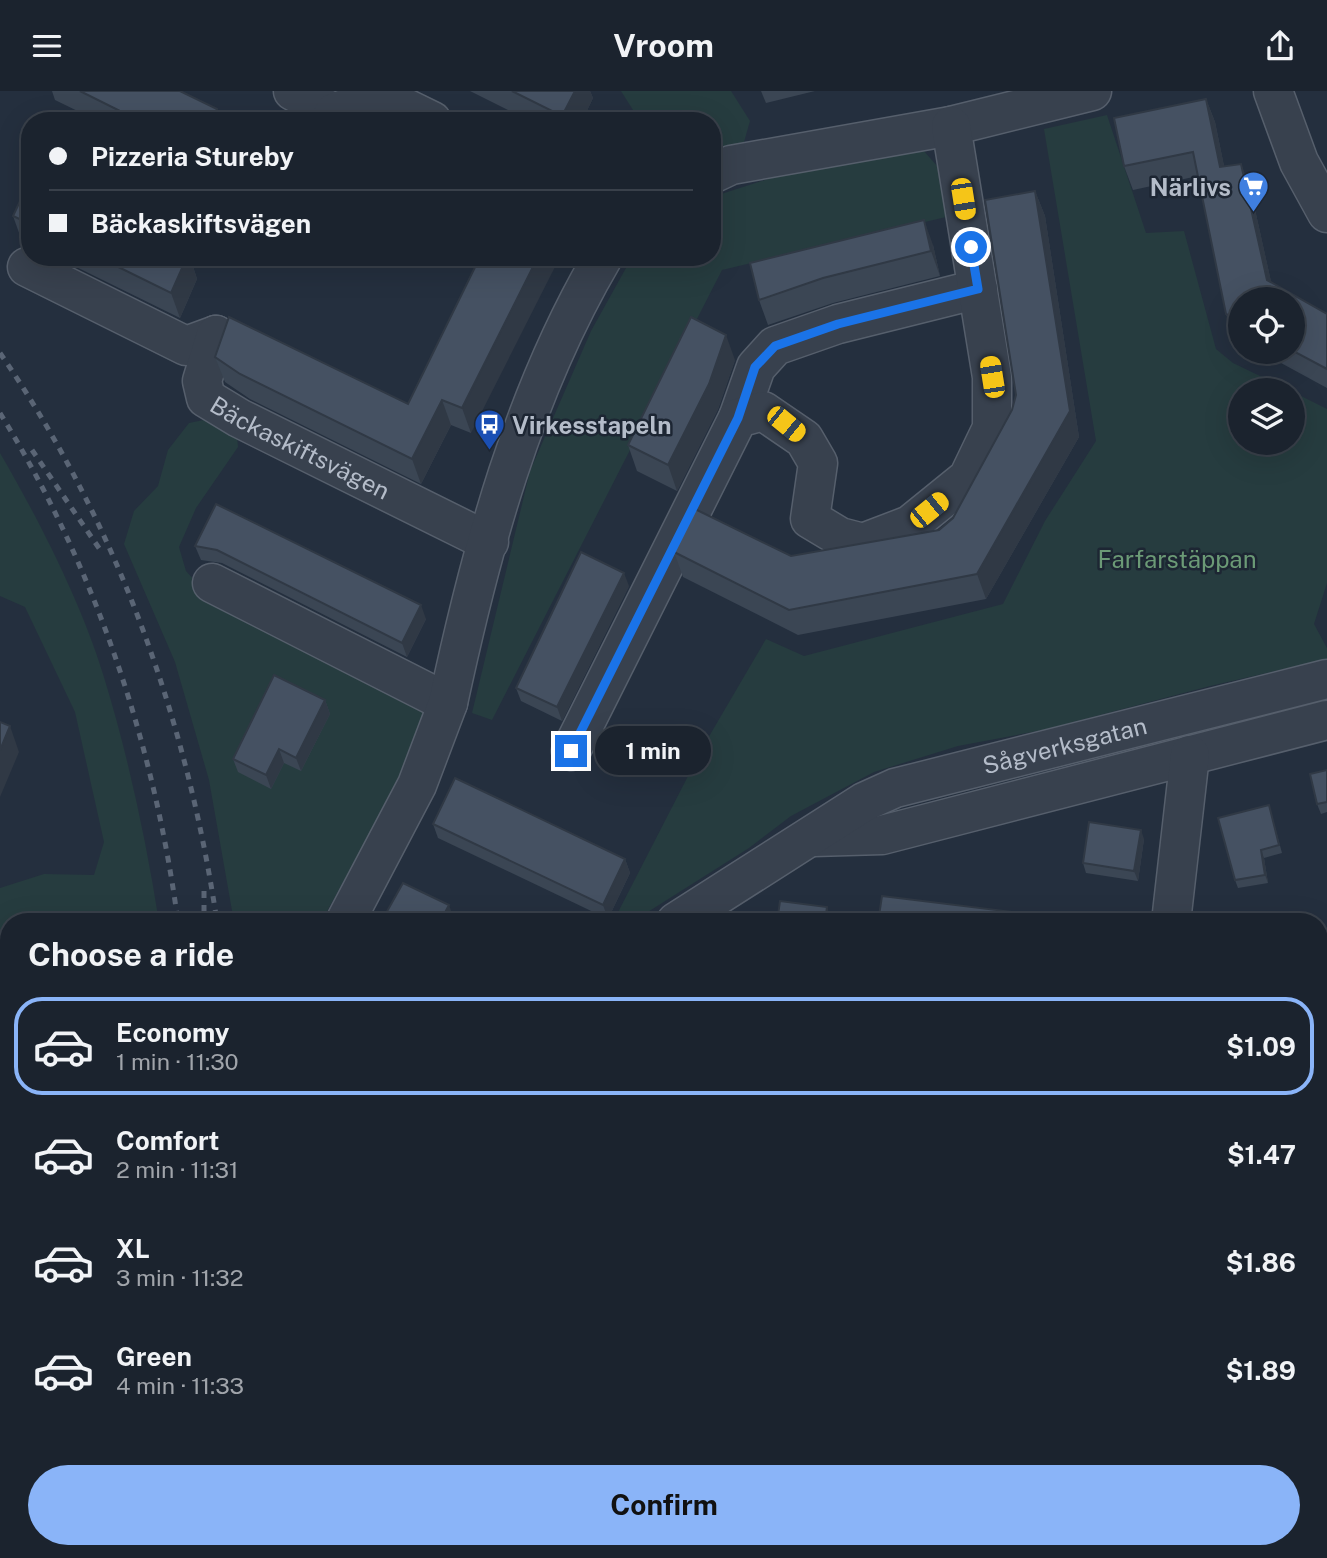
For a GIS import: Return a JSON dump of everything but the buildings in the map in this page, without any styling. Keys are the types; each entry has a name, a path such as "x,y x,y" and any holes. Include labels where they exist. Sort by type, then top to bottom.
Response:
{"street":[{"path":"293,91 324,112"},
{"path":"721,170 731,165 951,126 1092,91"},
{"path":"1273,91 1299,162 1327,213"},
{"path":"343,112 379,95 414,112"},
{"path":"738,418 763,411 804,439 818,463 810,519 840,537 863,543 910,526 968,478 992,428 992,377 951,126"},
{"path":"350,913 417,785 448,703 518,436 577,302 598,266"},
{"name":"Bäckaskiftsvägen","path":"27,267 186,346 216,335 202,381 206,398 239,418 489,542"},
{"path":"571,751 738,418 755,367 775,346 838,324 978,289"},
{"path":"212,583 448,703"},
{"name":"Sågverksgatan","path":"691,913 864,802 895,788 1327,679"},
{"name":"Sågverksgatan","path":"813,837 882,835 1327,720"},
{"path":"1172,913 1190,755"}],"green space":[{"path":"621,91 731,91 750,121 744,142 721,150 721,112 634,112"},
{"name":"Farfarstäppan","path":"1107,115 1146,233 1184,231 1216,349 1228,359 1228,364 1235,364 1264,378 1228,378 1228,455 1305,455 1305,398 1327,409 1327,583 1314,624 1327,648 1327,659 1210,686 1043,730 958,746 874,772 791,816 749,848 646,913 618,913 704,745 766,639 804,656 1003,604 1045,521 1096,441 1044,129"},
{"path":"923,150 938,167 946,217 722,270 492,720 472,713 530,471 591,331 626,268 721,266 721,194 787,173"},
{"path":"213,418 236,427 238,447 196,508 179,547 186,571 216,604 428,712 417,750 326,913 232,913 209,780 175,662 124,544 134,511 158,486 168,450 189,423"},
{"path":"0,453 57,561 94,646 128,766 157,913 0,913 0,888 44,874 94,875 104,842 75,712 25,607 0,596"}],"railway":[{"path":"0,353 42,418 79,485 112,554 141,625 187,771 215,913"},
{"path":"0,413 65,532 116,658 153,789 177,913"},
{"path":"32,450 103,554"},
{"path":"204,891 204,913"}],"place":[{"name":"Närlivs","path":"1254,214"},
{"name":"Virkesstapeln","path":"489,452"}],"route":[{"path":"571,751 738,418 755,367 775,346 838,324 978,289 971,247"}]}
